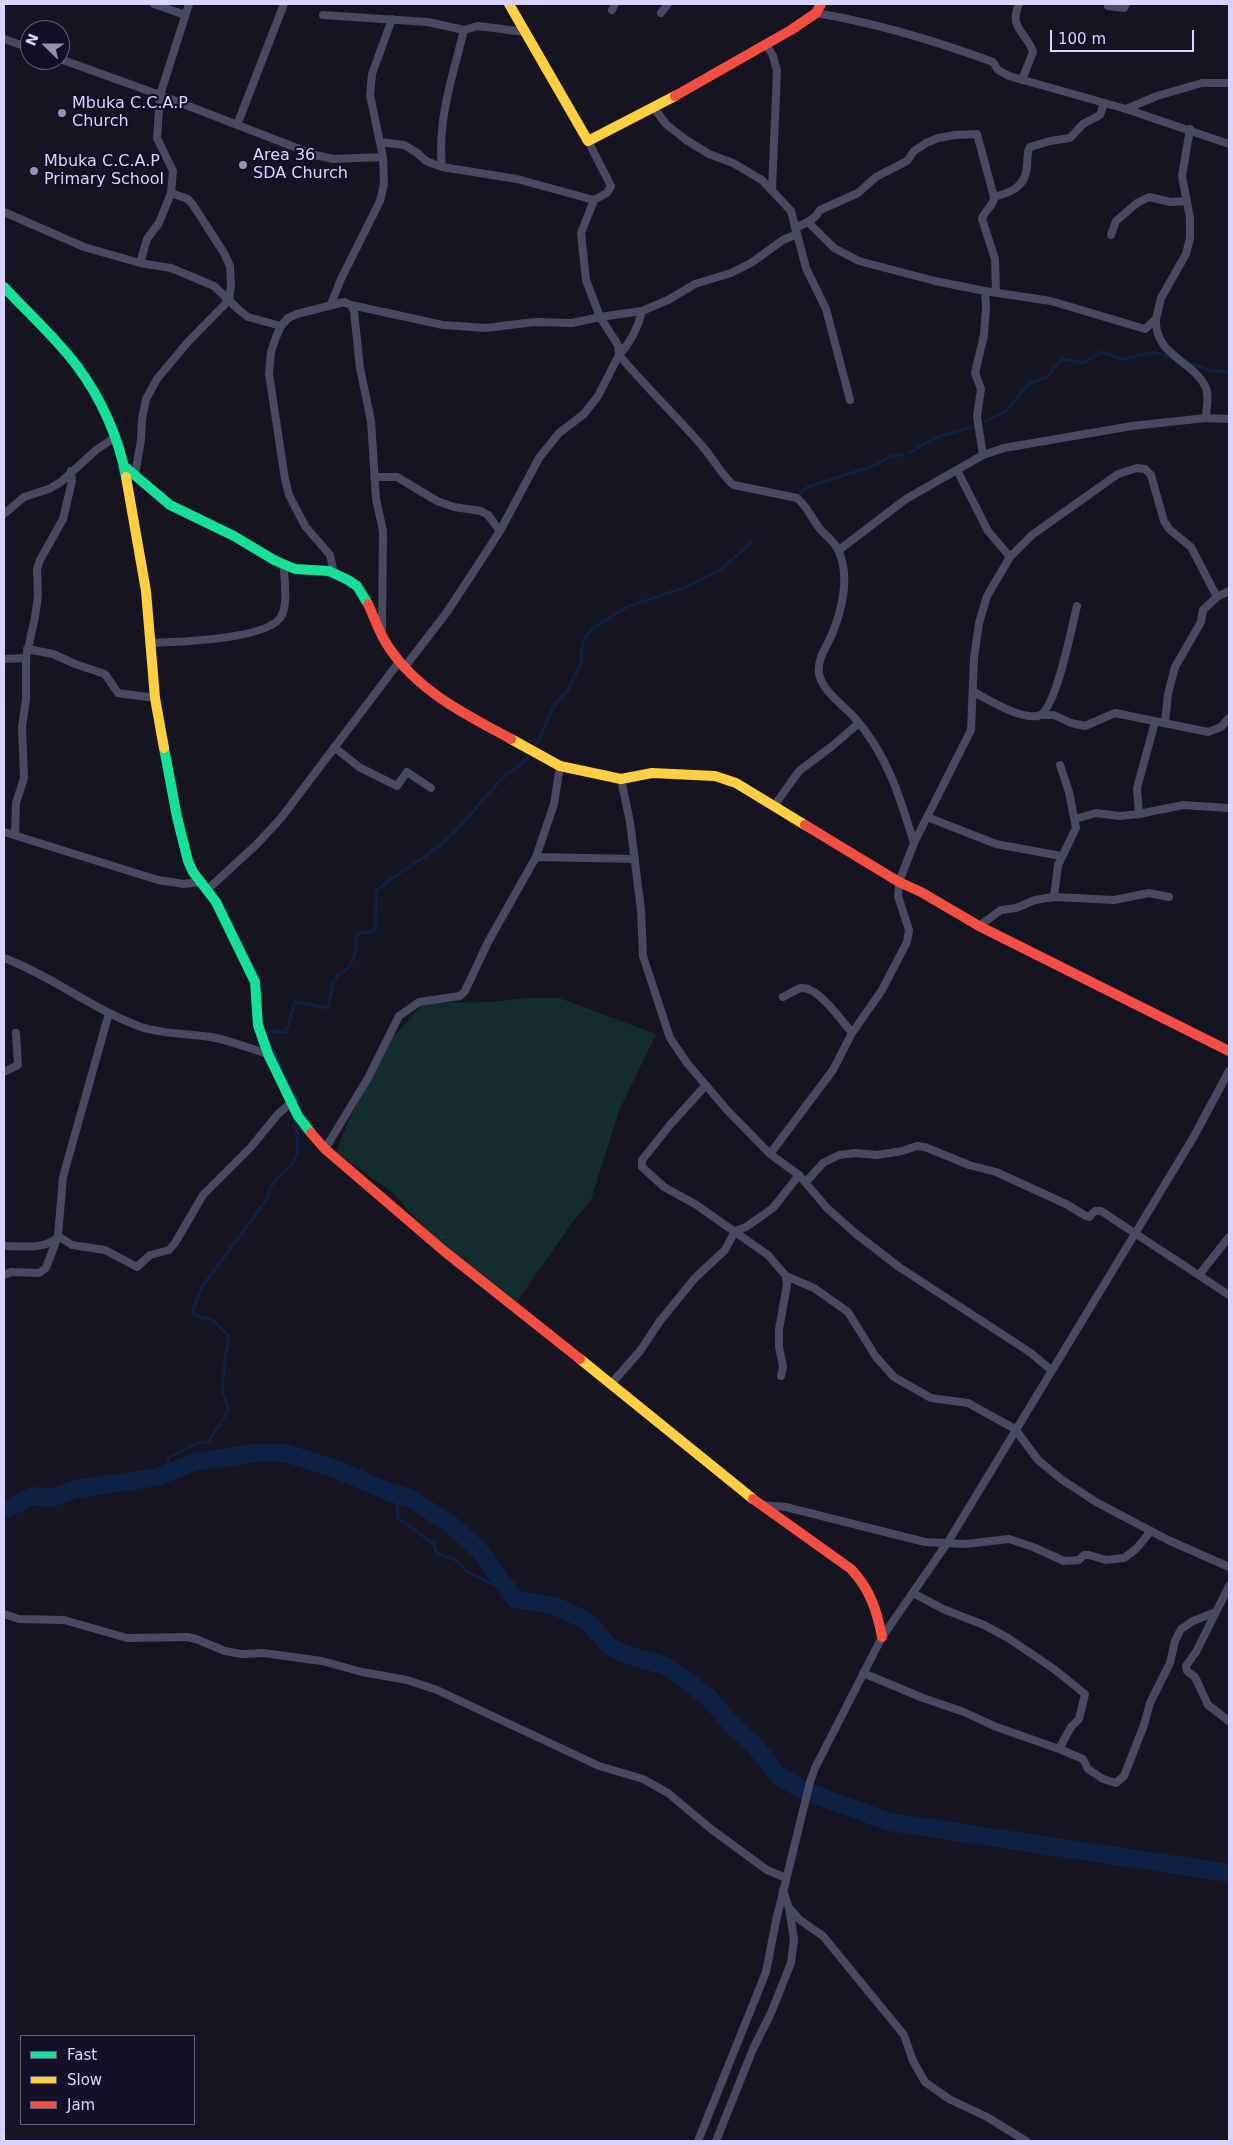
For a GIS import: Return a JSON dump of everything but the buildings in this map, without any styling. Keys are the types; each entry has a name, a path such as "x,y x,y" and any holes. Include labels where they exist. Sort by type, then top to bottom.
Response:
{"street":[{"path":"154,4 186,15"},
{"path":"140,263 147,239 159,223 171,193 173,171 157,138 160,95 189,4"},
{"path":"237,125 284,4"},
{"path":"509,4 588,141 611,186 607,193 594,200 581,233 586,280 600,317 618,345 619,355 703,446 719,466 728,482 734,485 797,498 839,550 842,563 843,600 832,636 818,665 819,676 831,694 873,740 886,763 914,843"},
{"path":"661,13 668,4"},
{"path":"1019,4 1016,13 1016,25 1033,52 1022,80"},
{"path":"1108,6 1124,8 1126,4"},
{"path":"588,141 654,108 766,44 818,8 975,55 995,63 1002,74 1126,109 1190,129 1229,144"},
{"path":"323,15 428,22 464,30 478,26 526,32"},
{"path":"331,304 341,279 380,200 384,184 383,157 370,95 372,74 392,20"},
{"path":"442,167 440,145 444,112 464,30"},
{"path":"4,39 20,45"},
{"path":"766,44 773,56 777,71 772,190"},
{"path":"70,63 160,95 315,156 333,159 383,157"},
{"path":"1126,109 1186,87 1202,83 1229,83"},
{"path":"994,197 1014,190 1021,184 1027,170 1030,147 1070,138 1083,124 1100,115 1104,103"},
{"path":"654,108 666,124 686,140 709,154 750,172 772,190 791,211 806,268 826,309 850,400"},
{"path":"1190,129 1182,176 1188,201 1190,238 1186,254 1161,298 1156,319 1157,336 1172,354 1193,371 1205,386 1207,393 1206,418"},
{"path":"334,573 330,555 305,526 289,495 269,374 271,352 281,326 288,318 297,314 344,302 443,325 486,328 534,322 564,324 642,311 668,300 695,284 731,273 750,263 816,216 820,210 858,193 876,177 907,161 914,151 926,143 938,138 975,134 979,136 994,197 992,206 985,212 982,219 995,259 996,292"},
{"path":"380,142 404,145 426,161 442,167 517,179 594,200"},
{"path":"135,475 146,399 163,372 187,343 229,300 232,285 230,266 224,253 193,204 188,199 171,193"},
{"path":"1111,235 1116,221 1137,203 1149,197 1170,202 1188,201"},
{"path":"4,212 84,247 140,263 171,268 214,286 248,317 281,326"},
{"path":"808,222 834,248 859,260 896,272 985,291 1051,301 1145,329 1156,319"},
{"path":"4,287 76,365 93,390 124,466 146,591 154,698 177,817 188,861 216,902 255,982 258,1025 268,1054 298,1116 325,1150 444,1251 762,1505 851,1569 862,1579 876,1608 882,1637"},
{"path":"983,455 977,417 981,388 975,373 984,335 985,291"},
{"path":"351,305 354,311 360,368 372,421 376,499 383,531 382,635"},
{"path":"4,832 158,880 204,886 257,844 282,818 334,747 447,612 500,531 539,458 559,433 584,414 598,396 619,355 627,347 638,327 642,311"},
{"path":"839,550 906,499 983,455 1004,448 1132,426 1206,418 1229,419"},
{"path":"4,514 24,498 49,489 61,482 96,450 114,438"},
{"path":"124,466 170,505 234,536 284,565 295,569 334,573 348,580 368,602 382,635 401,665 452,707 560,766 621,779 652,773 715,776 736,783 899,882 921,892 979,926 1229,1051"},
{"path":"770,1154 824,1084 852,1032 882,990 907,942 909,930 898,896 899,882 914,843 971,730 974,658 979,622 987,596 1010,557 1032,535 1118,474 1137,468 1145,469 1151,475 1164,521 1169,529 1191,547 1217,597"},
{"path":"957,470 988,531 1010,557"},
{"path":"15,835 16,803 24,778 22,727 26,699 26,658 38,596 37,569 63,519 72,481 71,471"},
{"path":"374,477 397,477 437,501 454,507 481,511 488,514 500,531"},
{"path":"150,643 206,641 251,632 274,624 282,616 284,607 284,565"},
{"path":"1165,723 1168,694 1175,667 1201,622 1203,610 1217,597 1229,591"},
{"path":"1040,716 1045,711 1058,682 1077,606"},
{"path":"27,649 53,654 105,674 118,693 154,698"},
{"path":"4,659 26,658"},
{"path":"974,692 1002,707 1033,716 1054,715 1071,723 1085,726 1115,713 1208,732 1221,728 1229,718"},
{"path":"1139,814 1137,788 1155,722"},
{"path":"774,806 799,771 859,723"},
{"path":"334,747 359,767 397,786 407,772 431,788"},
{"path":"1054,897 1061,856 1073,837 1076,828 1060,765"},
{"path":"325,1150 368,1078 398,1016 418,1002 460,996 465,991 488,942 536,857 554,804 560,766"},
{"path":"621,779 635,859 641,910 643,956 670,1038 706,1086 770,1154 799,1175 827,1208 855,1233 899,1267 1030,1353 1051,1370"},
{"path":"1075,819 1096,813 1120,816 1139,814 1183,805 1229,808"},
{"path":"927,817 996,844 1061,856"},
{"path":"536,857 635,859"},
{"path":"979,926 1001,910 1016,908 1035,900 1054,897 1114,900 1149,893 1169,897"},
{"path":"4,958 44,975 109,1013 149,1030 216,1038 268,1054"},
{"path":"783,998 801,988 808,990 823,999 852,1032"},
{"path":"4,1275 11,1272 43,1272 58,1236 63,1178 109,1013"},
{"path":"4,1072 18,1065 16,1033"},
{"path":"698,2141 766,1972 783,1890 815,1768 882,1637 948,1542 1192,1138 1229,1071"},
{"path":"706,1086 670,1125 642,1160 642,1167 664,1187 695,1204 768,1254 786,1276 788,1284 779,1329 779,1347 783,1366 781,1376"},
{"path":"58,1236 72,1245 105,1250 137,1267 154,1253 169,1250 203,1195 292,1101"},
{"path":"806,1182 823,1163 839,1155 855,1153 877,1155 925,1146 969,1165 996,1172 1066,1204 1086,1216 1089,1217 1098,1210 1102,1211 1229,1295"},
{"path":"610,1385 640,1351 660,1321 695,1278 725,1250 735,1231 746,1227 774,1208 799,1175"},
{"path":"4,1246 40,1246 50,1243 58,1236"},
{"path":"1199,1276 1229,1238"},
{"path":"786,1276 814,1288 848,1312 876,1357 894,1377 930,1398 968,1402 1015,1429 1038,1460 1061,1480 1096,1502 1151,1531 1229,1567"},
{"path":"762,1505 786,1507 925,1542 965,1544 1009,1539 1033,1546 1064,1561 1079,1560 1084,1555 1106,1560 1124,1558 1136,1549 1151,1531"},
{"path":"1229,1586 1196,1652 1186,1666 1187,1671 1196,1677 1208,1705 1229,1721"},
{"path":"913,1593 943,1609 984,1625 1008,1638 1054,1669 1085,1694 1079,1719 1071,1726 1059,1749"},
{"path":"863,1673 923,1698 964,1712 994,1726 1083,1759 1088,1769 1103,1779 1116,1783 1124,1776 1144,1725 1150,1703 1170,1663 1175,1641 1181,1628 1216,1612"},
{"path":"4,1614 20,1619 64,1620 127,1638 187,1637 233,1652 263,1653 322,1662 437,1690 599,1766 643,1779 668,1794 711,1829 767,1870 786,1878"},
{"path":"716,2141 753,2049 771,2013 791,1963 794,1940 789,1908 783,1890"},
{"path":"789,1908 800,1920 823,1936 904,2035 913,2061 925,2082 948,2099 987,2117 1026,2141"}],"green space":[{"path":"526,998 559,998 656,1034 619,1111 591,1200 572,1223 516,1303 434,1238 393,1193 336,1152 350,1118 391,1039 424,1003 492,1002"}],"waterway":[{"path":"985,421 1005,412 1030,383 1047,377 1062,359 1084,363 1101,352 1123,359 1155,352 1173,358"},
{"path":"1186,362 1212,371 1229,372"},
{"path":"909,453 935,438 972,427"},
{"path":"801,493 808,487 876,465 891,456 902,455"},
{"path":"536,745 555,704 568,690 582,661 581,652 584,639 593,628 627,607 683,588 719,571 752,542"},
{"path":"297,1110 301,1104 293,1094 266,1035 268,1031 286,1032 295,1002 328,1008 333,983 338,975 349,968 355,954 357,934 369,933 375,929 376,891 452,835 496,785 527,758"},
{"path":"168,1473 169,1457 197,1443 208,1442 229,1410 222,1391 225,1357 229,1342 227,1334 212,1319 200,1318 192,1312 202,1287 267,1199 275,1181 293,1163 298,1148 296,1119"},
{"path":"4,1510 33,1496 51,1498 76,1489 157,1477 195,1462 255,1453 285,1453 338,1470 389,1492 410,1498 449,1523 479,1550 515,1599 555,1606 587,1621 610,1647 625,1654 666,1666 708,1697 732,1725 755,1746 778,1775 802,1790"},
{"path":"397,1494 398,1518 434,1544 437,1554 454,1559 468,1572 513,1595"},
{"path":"813,1794 890,1822 1229,1873"}],"traffic: fast":[{"path":"4,287 60,346 86,378 114,433 126,477"},
{"path":"124,466 170,505 234,536 274,560 295,569 329,571 348,580 357,586 368,604"},
{"path":"164,748 177,817 188,861 193,872 216,902 255,982 258,1025 268,1054 298,1116 311,1133"}],"traffic: slow":[{"path":"509,4 588,141 675,96"},
{"path":"126,477 146,591 155,698 164,748"},
{"path":"511,739 560,766 621,779 652,773 715,776 736,783 805,825"},
{"path":"580,1359 753,1499"}],"traffic: jam":[{"path":"675,96 791,30 816,13 821,4"},
{"path":"368,604 386,644 415,678 445,701 511,739"},
{"path":"805,825 899,882 921,892 979,926 1229,1051"},
{"path":"311,1133 325,1149 444,1251 580,1359"},
{"path":"753,1499 851,1569 868,1592 878,1618 882,1637"}],"place":[{"name":"Mbuka C.C.A.P Church","path":"62,113"},
{"name":"Area 36 SDA Church","path":"243,165"},
{"name":"Mbuka C.C.A.P Primary School","path":"34,171"}]}
